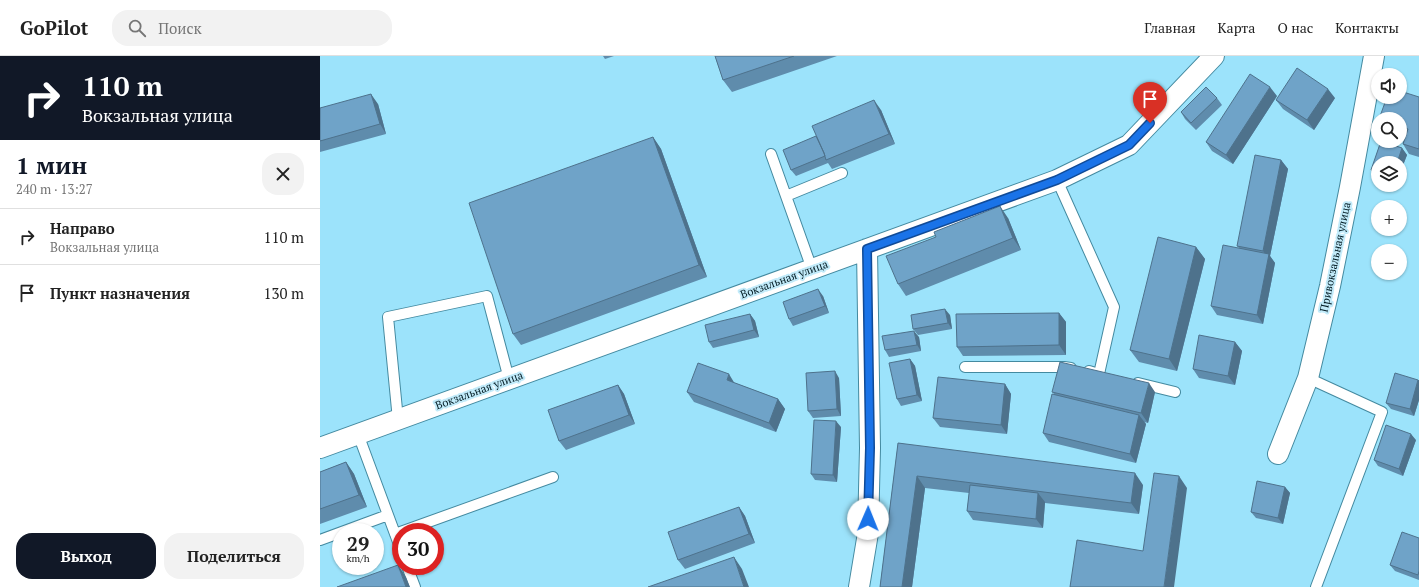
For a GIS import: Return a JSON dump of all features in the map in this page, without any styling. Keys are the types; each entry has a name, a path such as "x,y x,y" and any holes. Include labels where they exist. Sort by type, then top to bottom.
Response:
{"street":[{"name":"Вокзальная улица","path":"320,448 1057,180 1129,145 1214,56"},
{"name":"Привокзальная улица","path":"1278,454 1308,378 1330,286 1374,56"},
{"path":"859,587 868,533 870,448 867,249"}],"lane":[{"path":"771,154 812,269"},
{"path":"786,196 842,173"},
{"path":"965,367 1064,367 1103,374 1114,307 1057,180"},
{"path":"398,420 388,317 487,296 509,379"},
{"path":"1308,378 1382,412 1316,587"},
{"path":"1129,381 1174,392"},
{"path":"358,434 392,526"},
{"path":"425,523 553,477"},
{"path":"320,540 388,515"},
{"path":"410,575 415,587"}],"building":[{"path":"715,56 794,56 723,80"},
{"path":"1297,68 1328,89 1307,120 1276,100"},
{"path":"1250,74 1270,87 1226,155 1206,142"},
{"path":"1206,87 1217,98 1191,123 1181,112"},
{"path":"1407,93 1419,97 1419,149 1407,145 1407,112 1382,112 1384,104 1407,104"},
{"path":"371,94 380,124 320,141 320,108"},
{"path":"874,100 889,134 826,160 812,126"},
{"path":"816,136 825,156 791,170 783,150"},
{"path":"653,137 699,265 513,334 469,203"},
{"path":"1379,148 1402,148 1399,156 1376,156"},
{"path":"1255,155 1281,160 1263,251 1237,246"},
{"path":"1000,206 1013,238 898,284 886,256 936,237 934,232"},
{"path":"1158,237 1196,247 1169,359 1130,350"},
{"path":"1223,245 1269,254 1257,315 1211,306"},
{"path":"818,289 825,306 789,319 783,302"},
{"path":"945,309 948,323 913,329 911,315"},
{"path":"1059,313 1059,345 957,347 956,314"},
{"path":"750,314 754,330 709,342 705,325"},
{"path":"914,331 917,345 885,350 882,336"},
{"path":"1199,335 1235,342 1228,376 1193,369"},
{"path":"910,359 917,395 897,399 889,363"},
{"path":"1060,362 1149,383 1141,413 1052,392"},
{"path":"698,363 729,374 727,380 778,399 769,423 687,392"},
{"path":"835,371 837,409 808,411 806,373"},
{"path":"1395,373 1418,380 1410,409 1386,403"},
{"path":"938,377 1005,384 1001,425 933,418"},
{"path":"618,385 629,415 559,441 548,410"},
{"path":"1052,394 1139,415 1130,454 1043,433"},
{"path":"814,420 836,421 833,475 811,474"},
{"path":"1386,425 1411,434 1399,469 1374,460"},
{"path":"898,443 1135,473 1131,503 917,476 902,587 880,587"},
{"path":"346,462 359,495 320,509 320,472"},
{"path":"1154,473 1179,476 1164,587 1070,587 1077,540 1143,551"},
{"path":"1257,481 1285,487 1278,518 1251,512"},
{"path":"970,485 1038,493 1036,519 967,511"},
{"path":"739,507 749,534 678,560 668,532"},
{"path":"1402,532 1419,538 1418,575 1390,565"},
{"path":"734,557 744,587 648,587"},
{"path":"392,567 392,575 402,575 406,587 337,587 370,575 384,575 384,570"}],"route":[{"path":"868,519 870,448 867,249 1057,180 1129,145 1150,123"}]}
